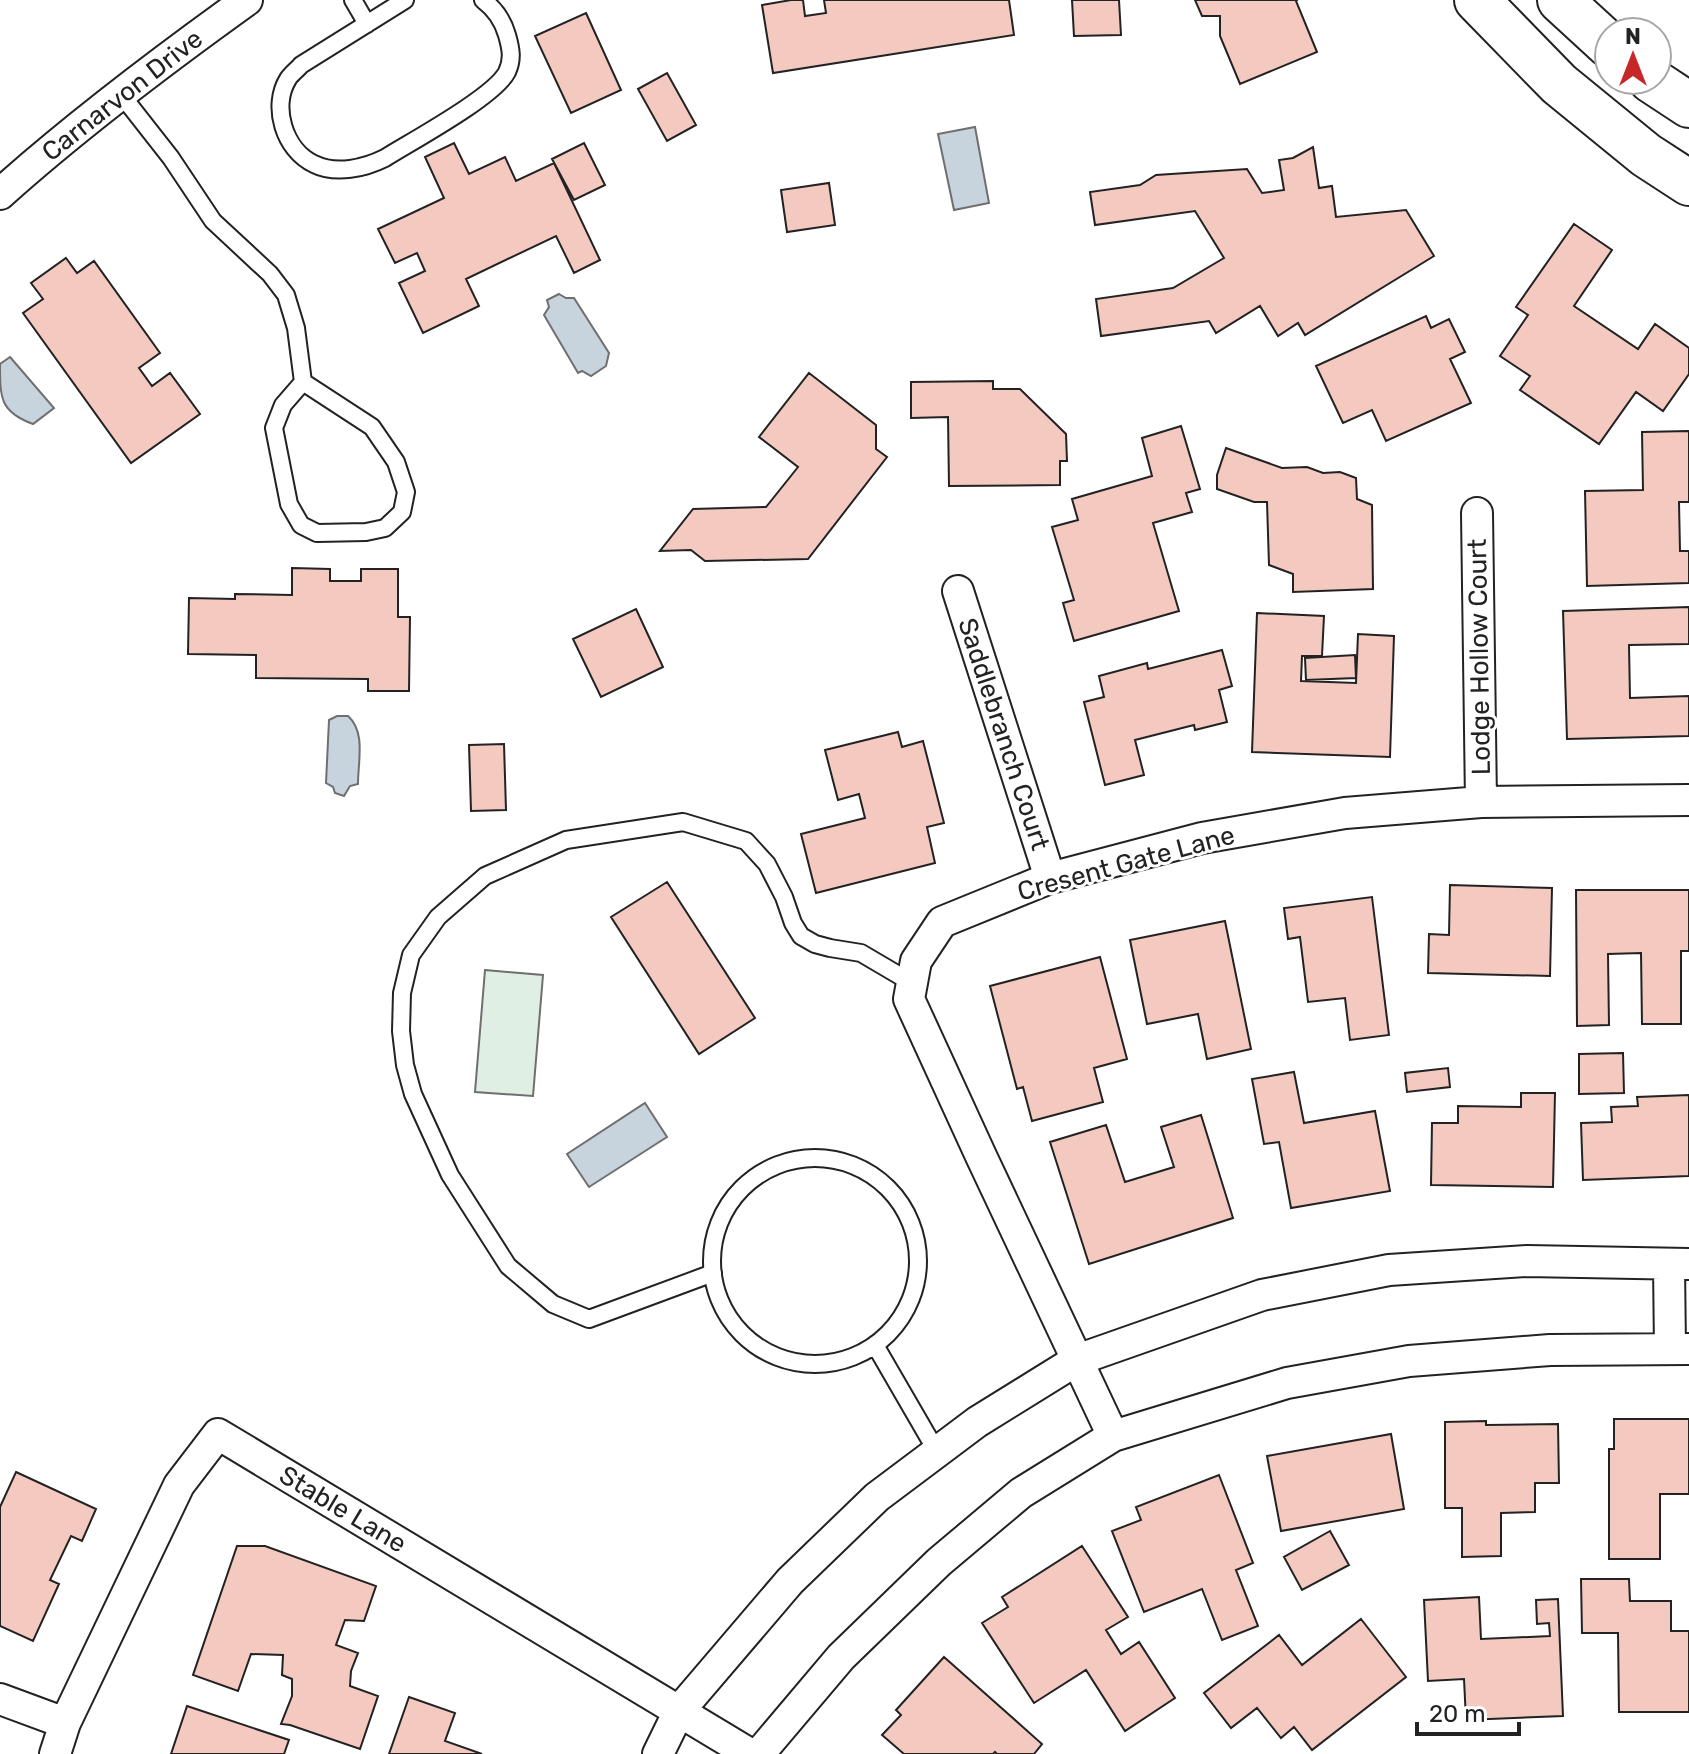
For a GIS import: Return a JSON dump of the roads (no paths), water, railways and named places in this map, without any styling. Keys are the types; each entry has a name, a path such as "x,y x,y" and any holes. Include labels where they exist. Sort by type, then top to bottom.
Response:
{"main road":[{"path":"1477,0 1559,84 1646,155 1689,183"},
{"path":"1560,0 1593,30"}],"street":[{"name":"Carnarvon Drive","path":"0,194 120,93 247,0"},
{"name":"Lodge Hollow Court","path":"1477,513 1481,802"},
{"name":"Saddlebranch Court","path":"958,591 1050,878"},
{"name":"Cresent Gate Lane","path":"912,983 916,961 942,922 1050,878 1202,838 1345,813 1481,802 1689,800"},
{"path":"912,983 909,999 1113,1436"},
{"path":"658,1754 679,1711 790,1581 877,1497 977,1422 1077,1360 1262,1295 1389,1270 1527,1261 1679,1264 1680,1349 1550,1350 1409,1361 1287,1383 1113,1436 1021,1493 939,1562 841,1657 759,1754"},
{"name":"Stable Lane","path":"55,1754 65,1723 179,1485 218,1434 750,1754"},
{"path":"0,1699 65,1723"}],"lane":[{"path":"353,0 367,24"},
{"path":"405,0 301,65 288,79 281,102 282,124 291,143 313,164 331,169 369,166 444,122 481,97 498,81 506,73 512,54 506,30 494,8 483,0"},
{"path":"120,93 171,158 213,221 270,274 286,295 296,328 303,382 283,405 274,428 289,504 301,525 317,533 366,532 385,528 402,512 406,492 396,462 372,427 303,382"},
{"path":"713,1273 589,1319 553,1304 508,1266 450,1175 413,1094 405,1065 401,1031 402,993 411,955 438,917 485,876 566,840 683,822 746,841 767,864 801,936 815,944 861,953 912,983"},
{"path":"835,1160 858,1167 896,1197 909,1217 917,1240 919,1263 916,1287 907,1310 893,1329 875,1345 854,1357 831,1363 807,1364 784,1360 762,1350 743,1335 728,1317 718,1296 713,1273 713,1249 718,1226 729,1204 745,1186 787,1162 835,1160"},
{"path":"875,1345 937,1452"}]}
